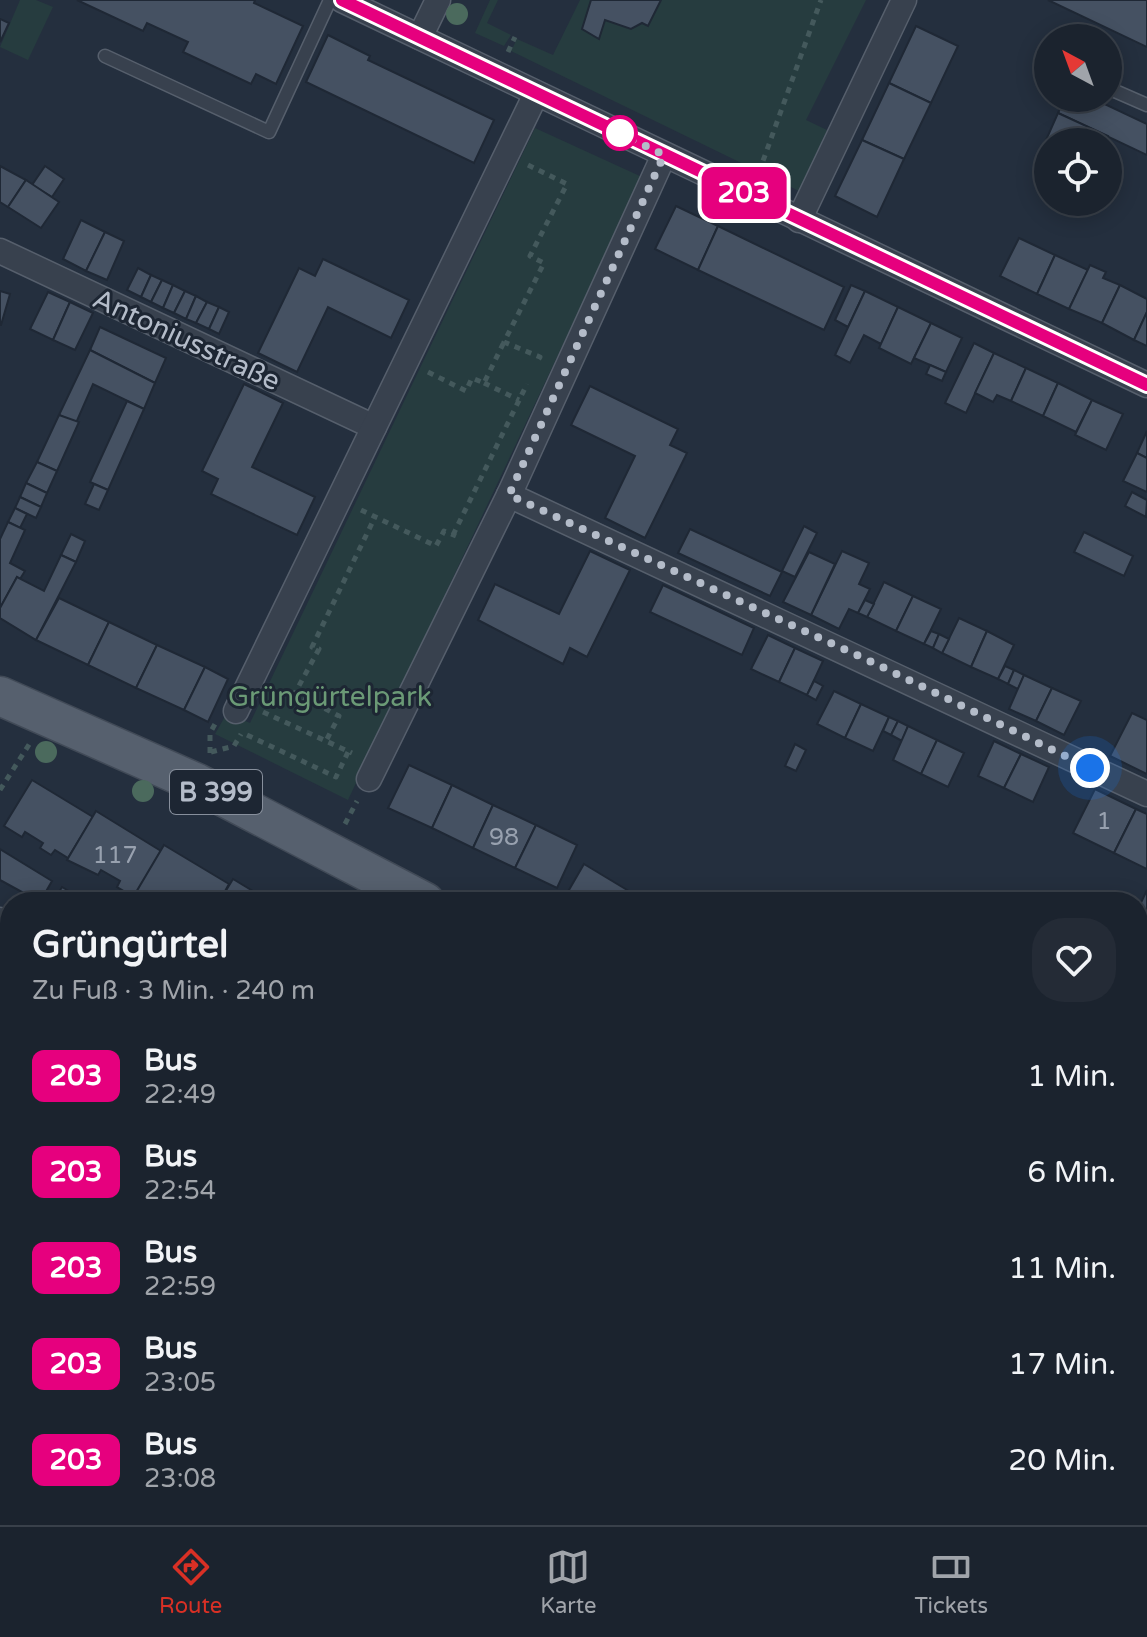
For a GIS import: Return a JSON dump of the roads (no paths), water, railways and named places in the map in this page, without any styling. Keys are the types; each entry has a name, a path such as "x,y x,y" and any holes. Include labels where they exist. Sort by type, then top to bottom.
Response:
{"main road":[{"name":"B 399","path":"0,696 197,783 407,892"}],"street":[{"path":"342,0 1147,385"},
{"path":"420,37 438,0"},
{"path":"799,220 904,0"},
{"path":"239,722 339,499 536,94"},
{"path":"369,779 509,495 664,155"},
{"name":"Antoniusstraße","path":"0,251 374,427"},
{"path":"509,495 1147,794"}],"lane":[{"path":"105,56 269,132 330,0"},
{"path":"1122,94 1147,105"}],"park label":[{"name":"Grüngürtelpark","path":"330,696"}]}
